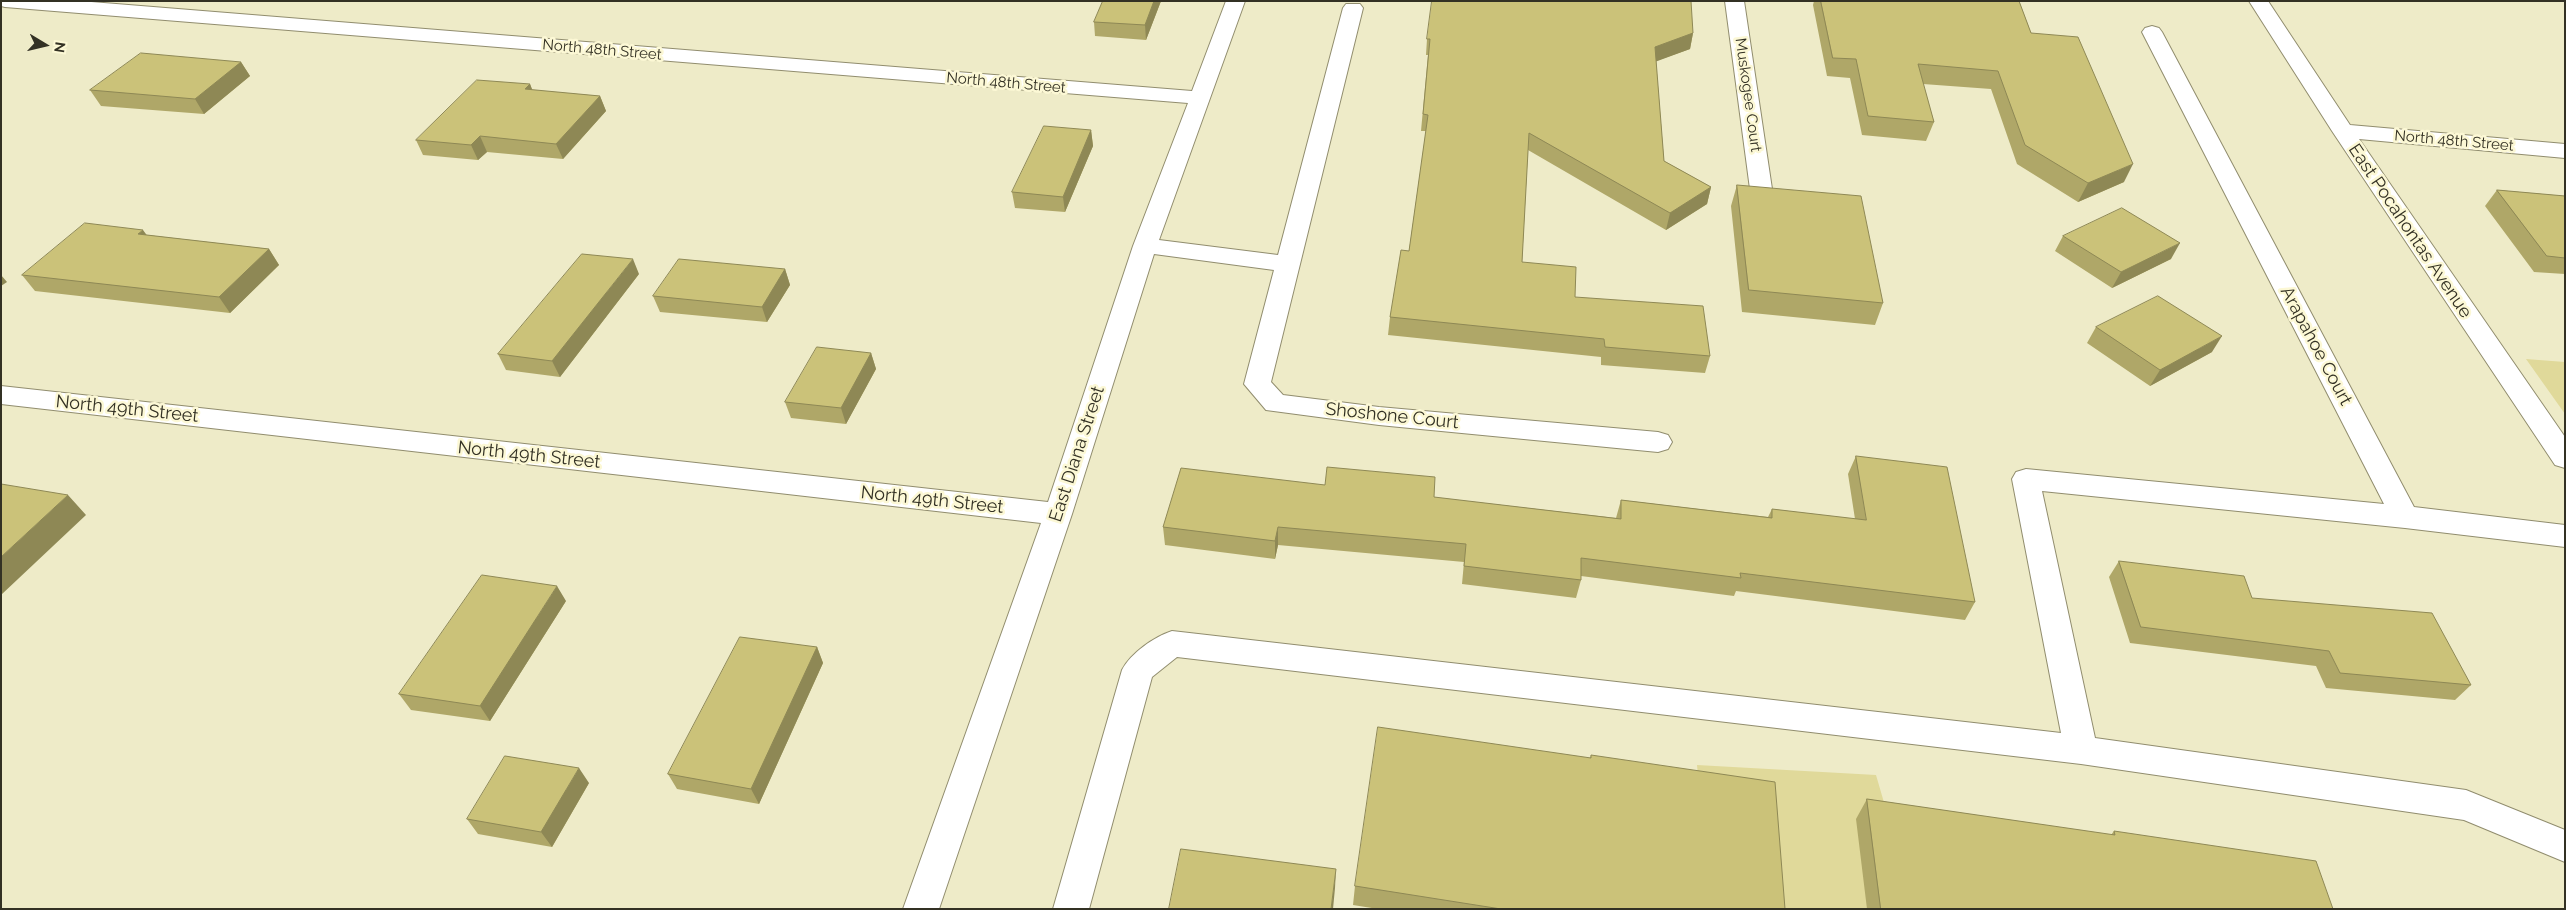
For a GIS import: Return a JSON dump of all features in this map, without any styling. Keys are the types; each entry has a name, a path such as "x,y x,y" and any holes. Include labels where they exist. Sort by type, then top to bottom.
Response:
{"street":[{"name":"North 48th Street","path":"5,1 1199,98"},
{"path":"144,13 160,1"},
{"name":"East Diana Street","path":"921,909 1058,514 1145,246 1236,1"},
{"name":"Muskogee Court","path":"1734,1 1761,189"},
{"name":"East Pocahontas Avenue","path":"2258,1 2343,131 2565,458"},
{"name":"Shoshone Court","path":"1353,8 1257,384 1275,403 1379,416 1658,442"},
{"name":"Arapahoe Court","path":"2152,32 2405,516"},
{"name":"North 48th Street","path":"2343,131 2565,151"},
{"path":"1145,246 1287,264"},
{"name":"North 49th Street","path":"1,395 1058,514"},
{"path":"2081,750 2026,479 2405,516 2565,536"},
{"path":"1071,909 1138,670 1172,644 2081,750 2466,805 2565,846"}],"shaded area":[{"path":"2526,359 2565,362 2565,414"},
{"path":"1697,765 1876,775 1915,909 1711,909"}],"building":[{"path":"1103,1 1154,1 1145,25 1094,22"},
{"path":"1432,1 1691,1 1693,33 1655,47 1664,161 1711,187 1670,213 1529,133 1522,262 1576,267 1575,297 1703,306 1710,356 1605,347 1604,339 1390,317 1401,250 1409,251 1428,115 1423,114 1430,39 1427,39"},
{"path":"1821,1 2019,1 2031,33 2078,37 2133,164 2088,183 2025,145 1998,71 1918,64 1934,122 1868,116 1856,59 1833,58"},
{"path":"141,53 241,62 195,99 90,90"},
{"path":"477,80 530,84 525,89 600,96 556,144 480,136 471,145 416,140"},
{"path":"1044,126 1091,130 1063,197 1012,192"},
{"path":"1737,185 1861,196 1883,303 1749,290"},
{"path":"2497,190 2565,196 2565,258 2547,256"},
{"path":"2122,208 2180,243 2121,272 2063,236"},
{"path":"85,223 143,230 138,234 269,249 219,297 22,275"},
{"path":"582,254 633,259 552,361 498,354"},
{"path":"679,259 785,269 762,307 653,296"},
{"path":"2158,296 2222,336 2160,370 2096,327"},
{"path":"817,347 871,353 841,408 785,402"},
{"path":"1856,456 1947,467 1975,602 1740,573 1741,578 1581,558 1581,580 1464,566 1466,544 1278,527 1275,541 1163,527 1181,468 1325,485 1327,467 1435,477 1434,497 1621,519 1621,500 1772,518 1772,509 1866,520"},
{"path":"1,484 68,495 1,557"},
{"path":"2119,561 2244,576 2252,598 2432,613 2471,685 2340,673 2329,651 2141,627"},
{"path":"482,575 557,586 480,706 399,694"},
{"path":"740,637 817,647 751,789 668,774"},
{"path":"1378,727 1775,782 1785,909 1501,909 1355,886"},
{"path":"505,756 579,768 541,832 467,819"},
{"path":"1867,799 2115,835 2114,831 2316,861 2333,909 1881,909"},
{"path":"1181,849 1336,869 1331,909 1169,909"}]}
